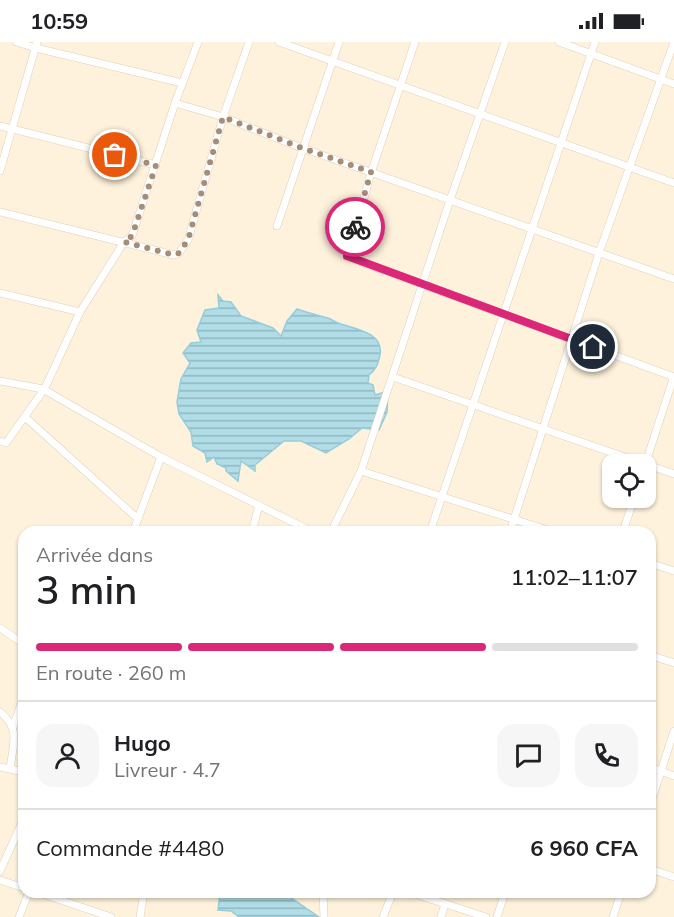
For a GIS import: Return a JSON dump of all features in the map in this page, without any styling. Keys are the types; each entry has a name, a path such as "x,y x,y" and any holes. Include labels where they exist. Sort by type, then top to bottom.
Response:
{"street":[{"path":"16,42 36,45 182,83"},
{"path":"0,441 6,443 25,417 43,389 80,312 124,242 132,236 175,103 198,42"},
{"path":"0,212 174,255 179,253 188,240 223,117 249,42"},
{"path":"279,42 674,183"},
{"path":"277,226 339,42"},
{"path":"415,42 371,172 347,256 674,377 649,454"},
{"path":"334,526 361,471 450,200 506,42"},
{"path":"559,42 674,84"},
{"path":"432,526 505,315 531,229 595,42"},
{"path":"512,526 599,253 674,42"},
{"path":"0,171 36,45"},
{"path":"175,103 223,117 302,148 674,279"},
{"path":"0,126 156,165"},
{"path":"0,293 80,312"},
{"path":"393,377 614,454"},
{"path":"0,381 43,389 161,457 301,526"},
{"path":"25,417 138,519"},
{"path":"135,526 161,457"},
{"path":"656,468 674,474"},
{"path":"361,471 534,526"},
{"path":"254,526 259,505"},
{"path":"625,526 631,508"},
{"path":"656,565 674,571"},
{"path":"0,628 18,640"},
{"path":"656,658 674,663"},
{"path":"0,712 9,719 14,727"},
{"path":"10,769 14,727 18,715"},
{"path":"656,785 674,731"},
{"path":"0,767 18,771"},
{"path":"656,769 674,776"},
{"path":"0,871 18,831"},
{"path":"656,871 674,877"},
{"path":"0,880 18,886"},
{"path":"19,917 27,898"},
{"path":"55,898 111,917"},
{"path":"140,917 143,898"},
{"path":"323,898 324,917"},
{"path":"383,917 391,898"},
{"path":"427,898 486,917"},
{"path":"497,917 504,898"},
{"path":"614,917 619,898"},
{"path":"441,917 445,904"}],"water":[{"path":"218,295 223,301 231,302 241,316 273,328 281,336 287,321 297,309 361,330 373,337 378,342 380,355 369,375 368,383 373,385 375,395 388,391 387,412 379,430 362,428 326,453 301,441 284,441 255,465 255,471 241,461 238,481 226,471 226,468 217,464 214,457 207,462 205,453 193,446 191,432 179,414 177,402 181,379 190,363 183,353 191,343 201,342 197,330 205,310 219,308"},
{"path":"219,898 291,898 319,917 239,917 231,911 218,910"}],"way so far":[{"path":"115,155 156,165 132,236 124,242 174,255 179,253 188,240 223,117 371,172 355,227"}],"route":[{"path":"355,227 347,256 593,347"}]}
